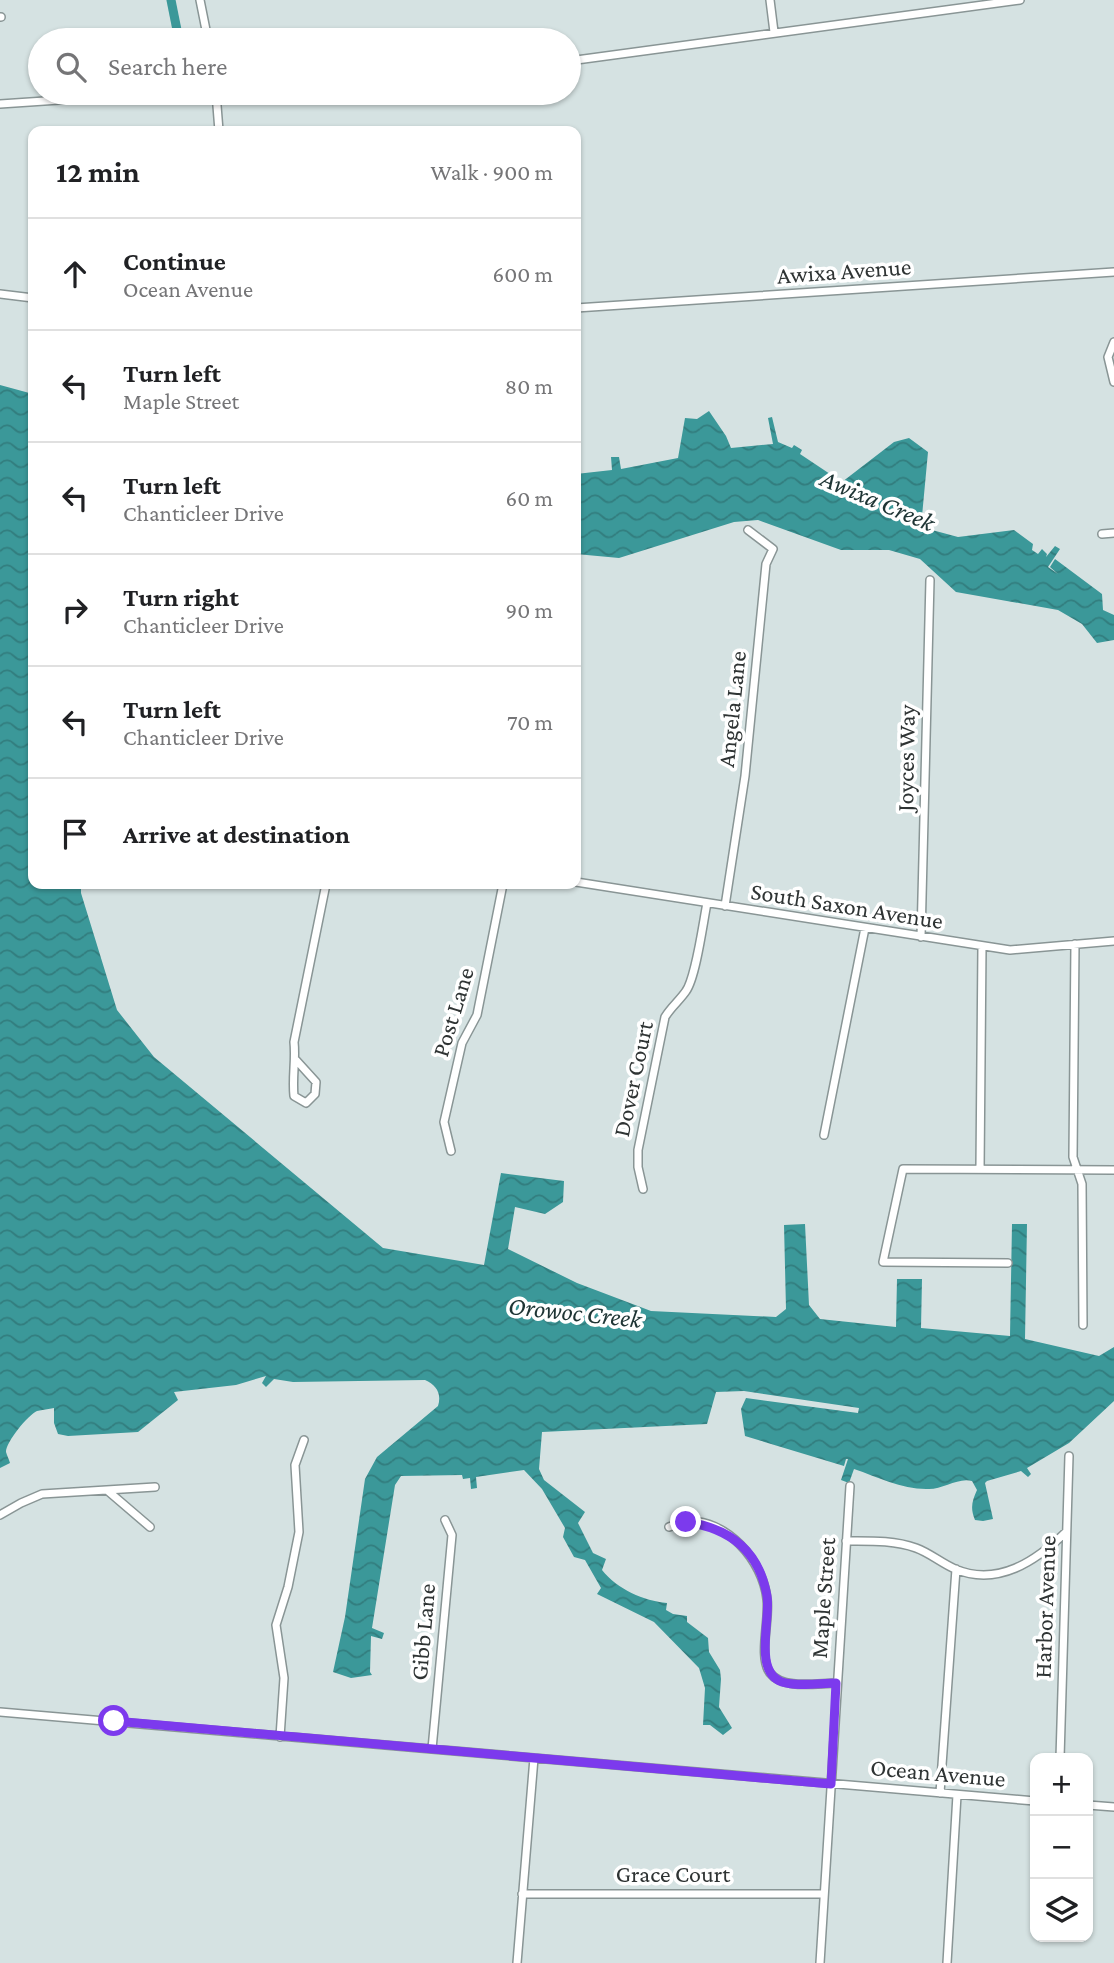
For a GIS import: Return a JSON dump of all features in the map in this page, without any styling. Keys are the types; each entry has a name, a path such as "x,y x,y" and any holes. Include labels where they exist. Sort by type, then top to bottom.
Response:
{"street":[{"path":"200,0 206,28"},
{"path":"769,0 774,33"},
{"path":"581,59 1020,0"},
{"path":"0,104 28,102"},
{"path":"217,105 219,126"},
{"name":"Awixa Avenue","path":"581,308 1114,272"},
{"path":"0,295 28,298"},
{"path":"1114,342 1108,357 1114,383"},
{"name":"Angela Lane","path":"725,906 745,776 766,564 774,549 748,530"},
{"path":"1102,534 1114,533"},
{"name":"Joyces Way","path":"921,937 930,580"},
{"name":"South Saxon Avenue","path":"581,883 1010,950 1114,940"},
{"path":"296,1060 316,1082 315,1094 306,1104 294,1096 296,1060 293,1042 325,889"},
{"name":"Post Lane","path":"451,1151 444,1122 462,1043 477,1015 502,889"},
{"name":"Dover Court","path":"643,1189 638,1167 638,1150 665,1017 686,991 693,974 707,903"},
{"path":"824,1135 866,928"},
{"path":"1075,944 1073,1157 1083,1184 1083,1325"},
{"path":"980,1169 982,946"},
{"path":"1008,1263 883,1262 903,1168 1114,1170"},
{"path":"280,1737 284,1678 276,1625 288,1587 299,1532 295,1465 304,1440"},
{"name":"Harbor Avenue","path":"1060,1753 1069,1457"},
{"name":"Maple Street","path":"820,1963 850,1486"},
{"path":"0,1515 30,1497 42,1494 155,1487"},
{"path":"108,1490 150,1527"},
{"name":"Gibb Lane","path":"432,1749 452,1535 445,1520"},
{"path":"669,1527 686,1522 727,1533 742,1545 754,1561 767,1598 765,1646 769,1672 780,1681 836,1683"},
{"path":"846,1541 872,1541 916,1548 956,1569 978,1574 1007,1572 1032,1562 1067,1532"},
{"path":"940,1793 956,1569"},
{"name":"Ocean Avenue","path":"0,1712 1030,1801"},
{"path":"517,1963 534,1758"},
{"path":"947,1963 957,1795"},
{"path":"1093,1805 1114,1807"},
{"name":"Grace Court","path":"522,1894 824,1894"}],"water":[{"name":"Orowoc Creek","path":"0,385 28,393 28,889 81,889 117,1010 154,1057 383,1248 484,1265 501,1173 564,1181 563,1202 545,1214 515,1207 508,1249 577,1283 651,1311 776,1317 786,1309 784,1225 805,1224 809,1305 820,1319 896,1327 897,1279 922,1279 921,1328 1010,1336 1012,1224 1027,1224 1025,1339 1099,1356 1114,1347 1114,1401 1069,1443 1027,1468 1031,1474 1028,1477 1021,1471 987,1481 985,1483 993,1519 983,1521 975,1520 973,1516 972,1505 977,1490 972,1481 919,1489 854,1469 849,1483 841,1480 848,1459 844,1466 745,1436 741,1409 746,1398 858,1413 859,1408 744,1391 716,1392 707,1424 542,1432 539,1469 544,1480 585,1512 578,1523 593,1553 606,1559 602,1570 615,1583 632,1593 667,1603 666,1610 687,1616 687,1622 708,1638 709,1652 720,1670 719,1707 732,1728 723,1735 710,1725 703,1725 705,1688 699,1668 654,1622 597,1594 601,1588 585,1560 574,1557 563,1537 565,1528 542,1489 524,1470 476,1477 477,1488 471,1489 470,1478 463,1479 462,1475 401,1476 395,1485 372,1628 384,1633 382,1639 371,1636 372,1675 351,1678 333,1672 345,1617 365,1479 377,1457 438,1406 437,1390 425,1380 293,1382 274,1379 266,1387 262,1383 266,1376 236,1385 174,1392 178,1400 138,1432 68,1436 58,1434 54,1423 54,1408 37,1411 13,1436 6,1452 10,1463 0,1468"},
{"name":"Awixa Creek","path":"709,411 731,448 773,444 768,418 772,417 778,442 792,448 794,445 802,450 800,454 842,482 894,442 909,438 928,452 921,527 958,537 1014,530 1033,544 1032,550 1038,554 1042,549 1047,554 1046,557 1055,546 1060,549 1048,567 1058,574 1050,567 1055,559 1102,594 1103,610 1114,615 1114,640 1097,643 1082,624 1058,610 956,592 920,559 889,550 841,550 758,520 734,522 619,558 581,554 581,473 612,470 611,457 619,457 621,469 678,458 685,418 697,419"}],"waterway":[{"path":"171,0 177,28"}],"route":[{"path":"114,1721 831,1784 836,1683 780,1681 769,1672 765,1646 767,1598 754,1561 742,1545 727,1533 706,1525 686,1522"}]}
